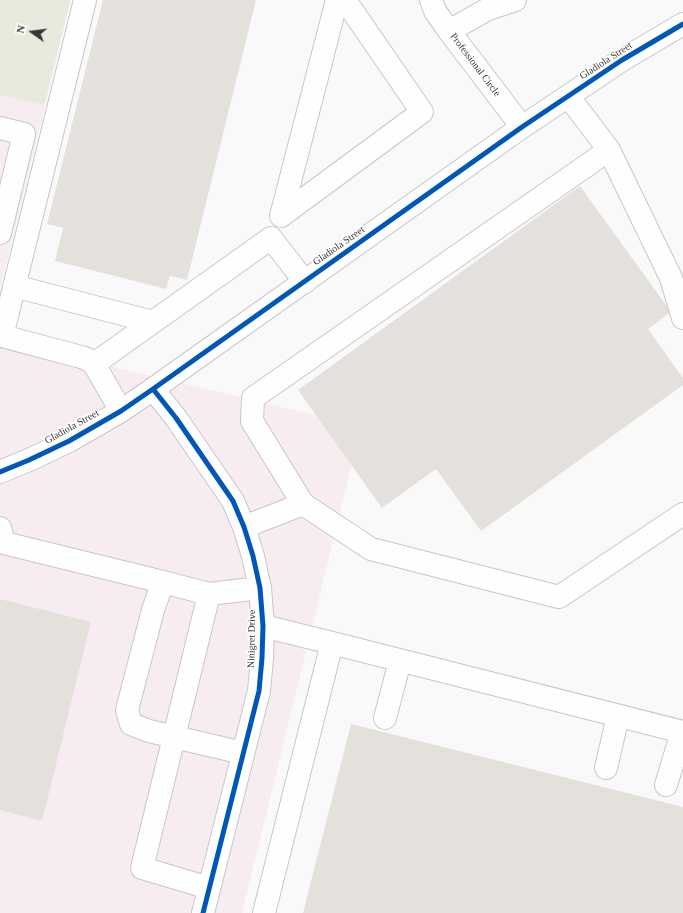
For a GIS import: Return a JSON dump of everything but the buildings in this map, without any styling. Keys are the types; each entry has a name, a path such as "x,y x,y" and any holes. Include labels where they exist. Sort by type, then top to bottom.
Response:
{"street":[{"path":"85,0 2,336 87,359 94,364 121,411"},
{"path":"94,364 271,238 281,216 336,0"},
{"path":"281,216 422,112 345,0"},
{"name":"Professional Circle","path":"430,0 449,31 522,127"},
{"path":"449,31 488,9 515,0"},
{"name":"Gladiola Street","path":"0,472 69,441 121,411 522,127 622,60 683,24"},
{"path":"568,96 609,150 671,278 683,318"},
{"path":"0,128 24,134 0,233"},
{"path":"609,150 253,398 252,421 303,504 371,549 559,597 683,514"},
{"path":"271,238 305,282"},
{"path":"14,286 152,322"},
{"name":"Ninigret Drive","path":"153,389 176,418 232,501 244,527 253,556 260,588 263,626 259,691 203,913"},
{"path":"244,527 303,504"},
{"path":"0,528 4,543 209,594 260,588"},
{"path":"163,582 153,610 127,710 131,724 149,731 243,753"},
{"path":"209,594 142,868 209,888"},
{"path":"263,626 682,732 666,786"},
{"path":"264,913 332,643"},
{"path":"385,718 400,661"},
{"path":"606,768 618,716"}],"shaded area":[{"path":"0,0 71,0 0,289"},
{"path":"0,0 70,0 44,105 0,95"},
{"path":"0,340 361,426 242,913 0,913"}],"cycle path":[{"path":"0,472 69,441 121,411 522,127 622,60 683,24"},
{"path":"153,389 176,418 233,501 244,527 253,556 260,588 263,626 259,691 203,913"}]}
